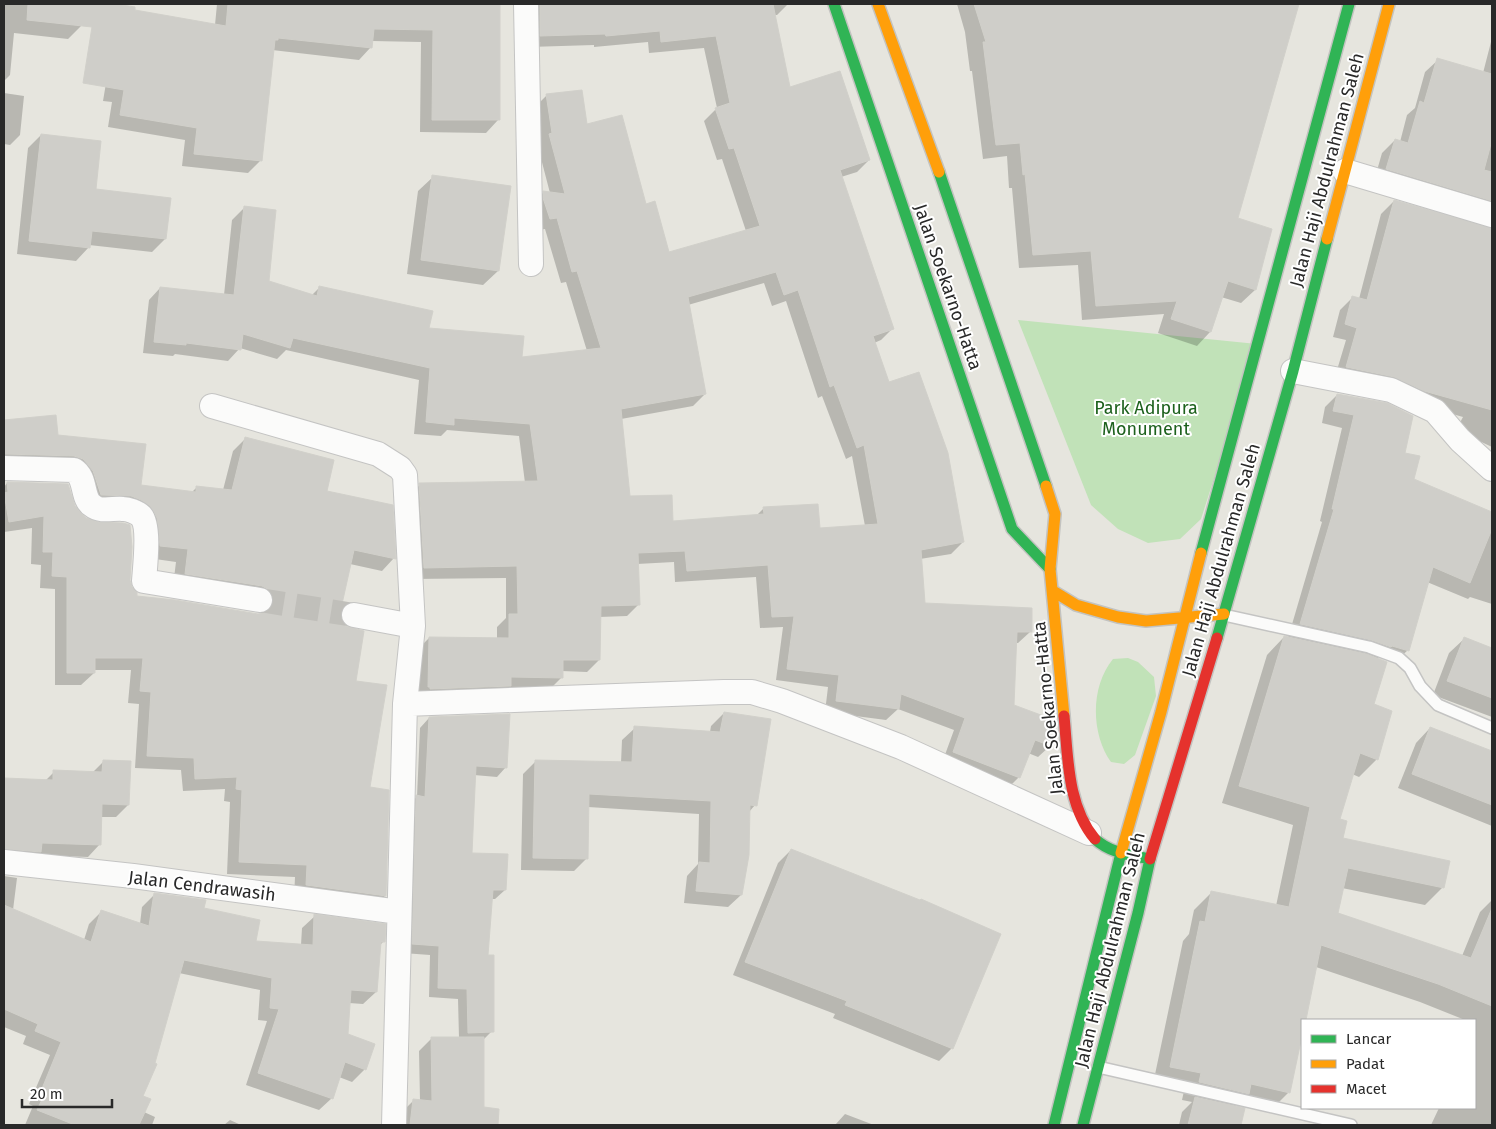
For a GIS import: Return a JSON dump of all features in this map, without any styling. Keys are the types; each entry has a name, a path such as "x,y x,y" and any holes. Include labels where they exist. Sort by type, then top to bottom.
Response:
{"main road":[{"name":"Jalan Soekarno-Hatta","path":"834,4 1012,529 1050,569"},
{"name":"Jalan Soekarno-Hatta","path":"878,4 945,188 1055,514 1050,569 1069,768 1075,799 1089,833 1105,847 1150,859"},
{"name":"Jalan Haji Abdulrahman Saleh","path":"1054,1125 1121,852 1161,712 1184,618 1349,4"},
{"name":"Jalan Haji Abdulrahman Saleh","path":"1083,1125 1138,913 1150,859 1224,614 1293,371 1388,4"},
{"path":"1053,591 1076,605 1118,617 1146,621 1224,614"}],"street":[{"path":"526,4 531,264"},
{"path":"1345,171 1492,215"},
{"path":"1293,371 1392,390 1435,411 1460,440 1492,469"},
{"path":"212,406 378,454 400,468 405,475 413,626 406,704 394,1125"},
{"path":"4,468 74,470 78,472 89,503 94,508 125,509 140,514 143,520 146,543 144,581 260,600"},
{"path":"354,615 413,626"},
{"path":"406,704 752,692 782,701 901,748 1089,833"},
{"name":"Jalan Cendrawasih","path":"4,862 133,876 399,912"}],"lane":[{"path":"1224,614 1369,646 1399,658 1410,668 1420,686 1438,705 1492,728"},
{"path":"1098,1067 1351,1125"}],"green space":[{"name":"Park Adipura Monument","path":"1018,320 1257,344 1201,519 1180,539 1148,543 1118,529 1091,505"},
{"path":"1128,658 1138,662 1154,677 1156,696 1135,755 1124,764 1111,762 1104,751 1097,724 1096,711 1100,683 1105,670 1113,659"}],"building":[{"path":"28,4 116,4 135,7 135,10 226,26 228,4 500,4 500,120 432,120 433,30 374,29 372,48 278,38 278,40 275,40 262,161 194,154 197,128 120,115 124,90 83,83 92,27 27,20"},
{"path":"540,4 773,4 790,87 840,71 870,160 840,170 894,329 873,336 889,382 919,372 948,453 964,542 921,550 925,603 1032,608 1032,632 1017,632 1014,705 1049,718 1051,746 1035,740 1020,778 953,752 965,718 901,694 899,709 836,701 839,675 787,669 794,616 772,617 768,565 687,571 685,551 638,553 640,605 601,606 600,660 563,660 563,678 511,677 511,686 430,689 428,687 429,637 509,638 509,614 518,614 517,566 424,568 419,483 538,481 530,424 454,418 454,425 426,422 430,368 293,338 290,348 243,334 241,350 186,343 186,345 154,342 160,287 234,295 244,206 276,210 269,281 317,296 319,286 433,311 429,328 524,336 522,357 601,348 577,271 572,272 557,218 550,219 543,198 543,191 565,194 549,134 552,133 546,94 582,90 587,124 622,115 646,204 655,201 669,252 760,226 734,148 729,149 715,108 730,103 716,36 661,42 660,31 606,36 605,34 540,36","holes":["776,272 784,295 798,290 830,387 834,385 857,448 864,445 878,524 820,528 818,504 763,507 764,514 673,521 672,495 630,496 621,409 706,394 688,297"]},
{"path":"974,4 1299,4 1238,218 1272,229 1256,290 1228,281 1211,332 1171,319 1177,301 1096,306 1091,251 1033,255 1020,143 996,145 983,42 986,42"},
{"path":"1437,58 1492,74 1492,140 1484,170 1492,172 1492,201 1386,169 1395,139 1408,143 1420,101 1424,103"},
{"path":"41,134 101,141 96,189 171,198 166,239 92,231 90,248 29,241"},
{"path":"432,175 511,186 499,271 421,260"},
{"path":"1394,200 1492,228 1492,410 1424,391 1394,377 1346,367 1357,328 1345,324 1352,296 1367,300"},
{"path":"1337,394 1387,403 1413,416 1405,453 1420,456 1414,479 1492,512 1492,529 1470,583 1433,567 1409,651 1371,640 1300,624 1334,509 1332,509 1354,415 1333,411"},
{"path":"56,415 58,435 146,444 141,485 196,492 196,486 232,490 245,437 334,460 327,491 393,505 396,559 354,550 342,604 346,605 340,613 341,620 345,626 364,631 356,681 387,685 370,787 389,790 386,896 306,885 307,865 239,862 242,790 236,789 237,777 195,779 194,758 147,756 151,692 140,691 143,658 95,658 95,673 67,673 67,577 52,576 53,552 43,552 44,516 9,522 4,493 8,492 7,482 68,484 75,506 86,518 98,522 130,525 132,547 130,580 132,587 137,592 137,596 175,600 258,614 270,609 274,602 269,590 262,586 185,574 188,549 160,546 157,518 150,506 131,496 101,495 93,471 83,459 74,456 4,454 4,420"},
{"path":"1284,636 1367,654 1387,662 1374,704 1392,711 1378,760 1360,753 1340,819 1347,821 1343,838 1450,861 1444,888 1348,868 1338,913 1471,958 1492,908 1492,1006 1438,984 1321,945 1306,1019 1301,1019 1301,1041 1290,1093 1251,1084 1249,1094 1199,1082 1201,1073 1170,1067 1200,921 1205,922 1211,891 1289,907 1310,807 1239,786"},
{"path":"1464,637 1492,648 1492,698 1447,681"},
{"path":"724,712 771,719 757,806 750,805 749,855 742,895 696,891 699,862 710,863 711,801 589,794 588,859 533,858 535,760 632,762 634,726 720,732"},
{"path":"510,714 507,768 476,766 472,853 508,854 506,890 493,890 488,955 494,955 494,1032 468,1033 467,989 438,988 439,946 412,944 416,795 425,797 429,717"},
{"path":"1430,727 1492,751 1492,805 1412,774"},
{"path":"103,760 131,761 129,805 102,804 101,845 42,843 41,852 4,849 4,778 53,780 53,770 102,772"},
{"path":"791,849 921,899 1001,934 953,1049 845,1005 847,1001 745,962"},
{"path":"154,893 206,900 204,908 260,920 256,941 313,945 314,914 386,924 385,942 381,942 377,992 351,990 348,1034 375,1044 366,1070 345,1062 333,1099 258,1073 279,1009 270,1008 272,978 184,960 155,1063 157,1064 143,1096 151,1099 139,1125 75,1125 37,1110 45,1093 41,1091 61,1042 35,1031 38,1024 4,1009 4,905 91,942 101,910 149,926"},
{"path":"431,1037 484,1037 484,1107 499,1109 498,1125 410,1125 413,1099 432,1101"},
{"path":"1195,1097 1245,1108 1241,1125 1188,1125"}],"tunnel":[{"path":"260,600 354,615"}],"traffic: fast":[{"path":"834,4 1012,529 1050,569"},
{"path":"1201,553 1349,4"},
{"path":"939,172 1046,486"},
{"path":"1217,638 1293,371 1327,239"},
{"path":"1083,1125 1138,913 1150,859 1114,850 1095,839"},
{"path":"1054,1125 1121,853"}],"traffic: slow":[{"path":"878,4 939,172"},
{"path":"1327,239 1389,4"},
{"path":"1046,486 1055,514 1050,569 1064,716"},
{"path":"1121,853 1161,712 1201,553"},
{"path":"1053,591 1076,605 1118,617 1146,621 1224,614"}],"traffic: jam":[{"path":"1150,859 1217,638"},
{"path":"1064,716 1068,764 1074,796 1086,826 1095,839"}]}
